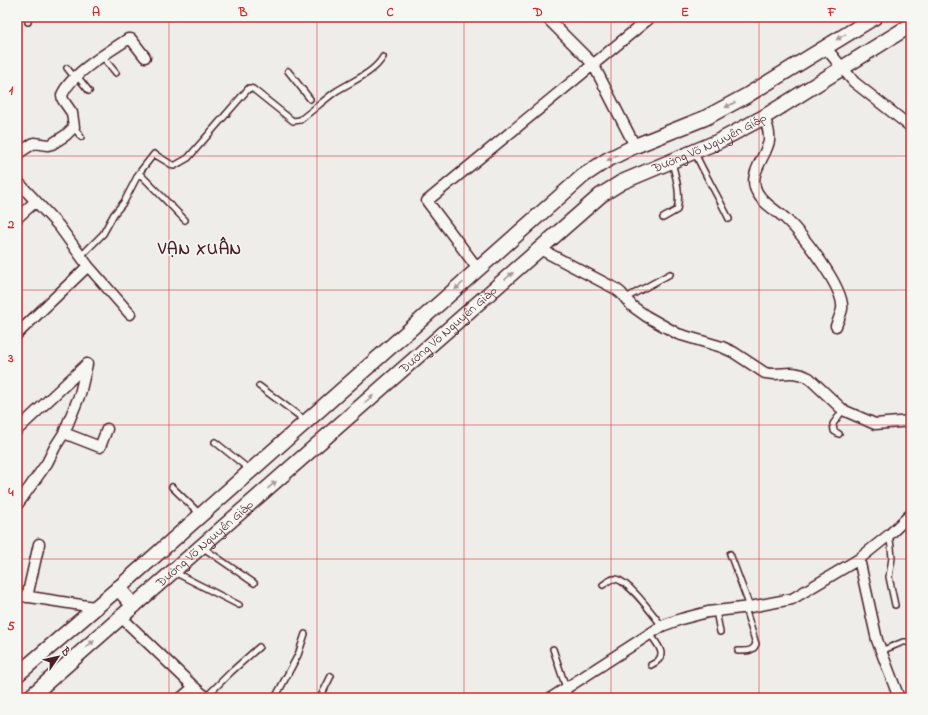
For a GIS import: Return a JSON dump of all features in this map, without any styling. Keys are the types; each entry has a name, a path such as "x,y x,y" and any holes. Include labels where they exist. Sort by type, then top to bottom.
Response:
{"main road":[{"name":"Đường Võ Nguyên Giáp","path":"17,675 94,607 118,588 583,176 607,160 635,146 705,118 740,100 875,17"},
{"name":"Đường Võ Nguyên Giáp","path":"29,698 606,192 622,182 718,142 764,117 911,25"},
{"path":"118,588 134,606"}],"street":[{"path":"546,17 593,64 635,146"},
{"path":"478,269 427,201 651,17"},
{"path":"17,154 34,143 48,145 52,144 66,135 74,127 72,113 63,100 62,95 67,86 76,77 102,56 128,39 131,40 145,57"},
{"path":"825,47 854,82 910,122"},
{"path":"764,117 769,130 769,139 767,148 756,172 754,184 756,190 760,198 785,218 798,231 812,248 834,283 842,308 836,326"},
{"path":"17,181 59,226 88,266 130,314"},
{"path":"17,218 36,201"},
{"path":"540,249 616,290 626,298 632,306 646,316 678,334 722,347 733,352 765,373 790,372 802,375 808,378 844,410 875,424 911,421"},
{"path":"17,334 88,266"},
{"path":"17,430 87,364 80,394 64,433 47,463 17,505"},
{"path":"64,433 100,446 107,428"},
{"path":"551,698 662,626 689,617 716,611 792,599 859,559 889,535 911,514"},
{"path":"39,544 22,596 94,607"},
{"path":"859,559 870,611 882,651 899,698"},
{"path":"121,617 206,698"},
{"path":"181,698 194,687"}],"lane":[{"path":"102,56 116,73"},
{"path":"81,256 103,234 114,214 124,202 139,174 154,154 174,166 188,158 249,88 253,89 293,121 300,120 342,87 374,68 379,64 383,57"},
{"path":"67,68 89,91"},
{"path":"288,71 310,99"},
{"path":"74,127 81,137"},
{"path":"694,152 729,219"},
{"path":"663,218 677,210 679,201 679,193 672,161"},
{"path":"139,174 185,220"},
{"path":"626,298 670,274"},
{"path":"259,386 306,421"},
{"path":"839,434 834,431 833,424 844,410"},
{"path":"215,442 250,470"},
{"path":"172,487 201,514"},
{"path":"889,535 892,558 889,577 896,605"},
{"path":"201,546 254,583"},
{"path":"730,554 748,607 756,644 751,651 738,651"},
{"path":"173,572 240,605"},
{"path":"603,585 611,579 617,579 623,583 638,595 662,626"},
{"path":"716,611 720,632"},
{"path":"275,698 298,655 305,634"},
{"path":"650,634 661,651 661,658 659,661 651,664"},
{"path":"882,651 903,642 908,642 911,644"},
{"path":"206,698 231,672 259,647"},
{"path":"553,649 566,689 571,698"},
{"path":"320,698 331,676"}],"district":[{"name":"VẠN XUÂN","path":"200,249"}]}
